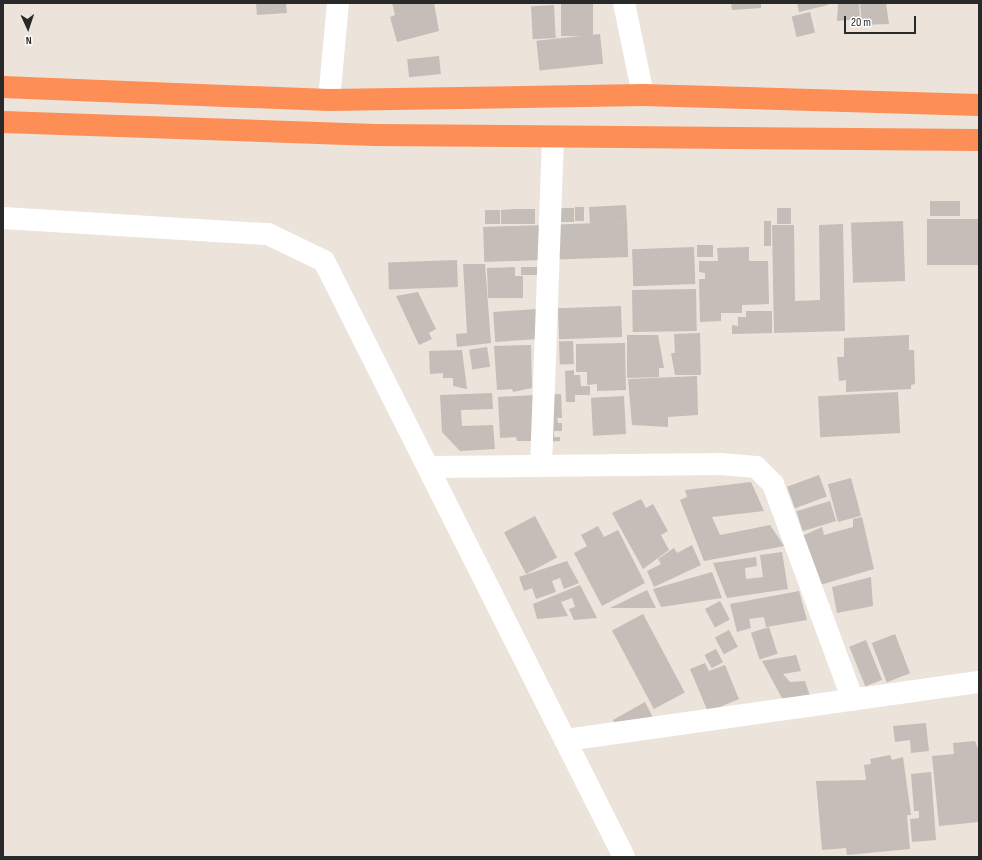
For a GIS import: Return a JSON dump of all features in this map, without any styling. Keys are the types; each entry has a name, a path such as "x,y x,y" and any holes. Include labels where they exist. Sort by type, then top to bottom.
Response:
{"highway":[{"path":"3,87 329,100 643,95 979,105"},
{"path":"3,122 308,133 553,137 979,140"}],"street":[{"path":"329,100 338,3"},
{"path":"624,3 643,95"},
{"path":"541,466 553,137"},
{"path":"3,218 268,234 324,261 624,857"},
{"path":"429,467 721,464 756,468 773,484 853,700"},
{"path":"566,740 979,682"}],"building":[{"path":"256,3 286,3 287,13 257,15"},
{"path":"392,3 434,3 439,31 397,42 390,17 395,15"},
{"path":"561,3 593,3 593,36 561,36"},
{"path":"731,3 761,3 761,8 732,10"},
{"path":"797,3 828,3 828,5 799,12"},
{"path":"838,3 859,3 860,19 837,21"},
{"path":"860,3 886,3 889,24 862,25"},
{"path":"554,5 556,38 533,39 531,6"},
{"path":"810,12 815,32 797,37 792,17"},
{"path":"600,34 603,64 539,71 536,41"},
{"path":"439,56 441,74 409,77 407,59"},
{"path":"930,201 960,201 960,216 930,216"},
{"path":"626,205 627,222 590,224 589,207"},
{"path":"575,207 584,207 584,221 575,221"},
{"path":"559,208 574,208 574,222 559,222"},
{"path":"777,208 791,208 791,224 777,224"},
{"path":"535,209 535,224 501,224 501,210"},
{"path":"485,210 500,210 500,224 485,224"},
{"path":"927,219 979,219 979,265 927,265"},
{"path":"764,221 771,221 771,246 764,246"},
{"path":"903,221 905,281 853,283 851,223"},
{"path":"627,222 628,257 484,262 483,227"},
{"path":"843,224 845,331 774,333 772,225 794,225 795,301 820,300 819,225"},
{"path":"697,245 713,245 713,257 697,257"},
{"path":"694,247 695,284 633,286 632,249"},
{"path":"749,247 749,261 768,261 769,304 742,305 742,313 721,313 721,321 700,322 699,279 705,279 705,273 699,272 699,261 718,261 717,248"},
{"path":"457,260 458,287 389,289 388,262"},
{"path":"463,264 485,264 491,343 457,347 456,334 467,333"},
{"path":"515,267 515,276 523,276 523,298 488,298 487,268"},
{"path":"521,267 537,267 537,275 521,275"},
{"path":"696,289 697,331 633,332 632,290"},
{"path":"418,292 436,329 429,333 432,339 419,345 396,296"},
{"path":"621,306 622,337 559,339 558,308"},
{"path":"551,308 553,338 495,342 493,312"},
{"path":"746,311 772,311 772,333 732,334 732,325 738,326 738,317 746,317"},
{"path":"700,333 701,375 675,375 671,353 675,353 674,334"},
{"path":"627,335 658,335 664,368 659,368 659,377 627,378"},
{"path":"909,335 909,350 914,350 915,384 911,385 911,389 846,392 846,380 839,381 837,357 844,357 844,338"},
{"path":"559,341 573,341 574,364 560,364"},
{"path":"625,343 626,390 597,391 597,384 587,385 587,372 576,372 576,344"},
{"path":"531,345 532,388 513,392 512,389 497,390 494,346"},
{"path":"487,347 490,367 472,370 469,350"},
{"path":"462,350 467,389 453,386 453,378 443,378 443,373 430,374 429,351"},
{"path":"574,370 574,375 580,375 581,386 590,386 590,395 575,395 575,402 566,402 565,371"},
{"path":"697,376 698,415 668,417 668,427 632,425 628,379"},
{"path":"898,392 900,433 820,437 818,396"},
{"path":"492,393 493,409 461,410 462,426 493,425 495,449 460,451 442,432 440,395"},
{"path":"561,394 562,418 557,418 558,423 562,423 562,431 554,431 554,437 560,437 560,441 542,442 540,395"},
{"path":"534,395 536,436 531,437 531,441 517,441 516,437 500,438 498,397"},
{"path":"624,396 626,434 593,436 591,398"},
{"path":"819,475 827,497 795,508 787,487"},
{"path":"851,478 861,516 838,522 828,484"},
{"path":"751,482 764,511 712,517 720,535 770,525 784,546 704,561 680,500 687,497 685,490"},
{"path":"641,499 646,508 653,504 668,531 661,535 669,550 643,569 612,513"},
{"path":"830,501 836,521 803,531 797,511"},
{"path":"535,516 557,557 526,574 504,532"},
{"path":"862,517 874,569 820,585 802,536 822,527 824,535 853,527 853,519"},
{"path":"598,526 604,537 618,530 645,583 602,606 574,553 587,546 581,535"},
{"path":"692,545 701,565 654,587 647,571 661,564 658,559 674,548 677,553"},
{"path":"782,552 788,589 727,598 713,563 756,557 757,566 745,568 746,579 763,577 760,555"},
{"path":"567,561 579,583 564,589 560,578 552,581 556,592 536,599 532,588 524,591 519,577"},
{"path":"712,572 722,598 661,607 653,589"},
{"path":"871,577 873,606 837,613 832,587"},
{"path":"580,585 597,618 574,620 569,609 575,607 572,598 561,602 568,616 537,619 533,604"},
{"path":"647,590 656,608 610,608"},
{"path":"799,591 807,620 766,627 764,617 749,619 751,628 737,632 730,604"},
{"path":"720,601 730,620 715,628 705,609"},
{"path":"643,614 685,693 654,709 612,630"},
{"path":"769,627 778,654 760,660 751,633"},
{"path":"729,630 738,647 724,654 715,638"},
{"path":"895,634 910,673 887,682 872,643"},
{"path":"866,640 882,680 865,687 849,647"},
{"path":"716,649 723,662 712,668 705,655"},
{"path":"796,655 801,671 783,674 790,682 805,681 811,699 783,700 762,661"},
{"path":"705,663 709,671 725,665 739,699 708,712 690,669"},
{"path":"645,702 661,733 623,740 613,720"},
{"path":"926,723 929,751 911,753 910,740 895,742 893,726"},
{"path":"975,741 979,751 979,822 939,826 932,756 954,754 953,743"},
{"path":"890,755 892,760 903,757 911,815 907,815 910,849 847,855 846,848 822,850 816,781 866,780 864,765 871,764 870,759"},
{"path":"931,772 936,840 912,842 910,819 919,818 919,811 914,811 911,774"}]}
